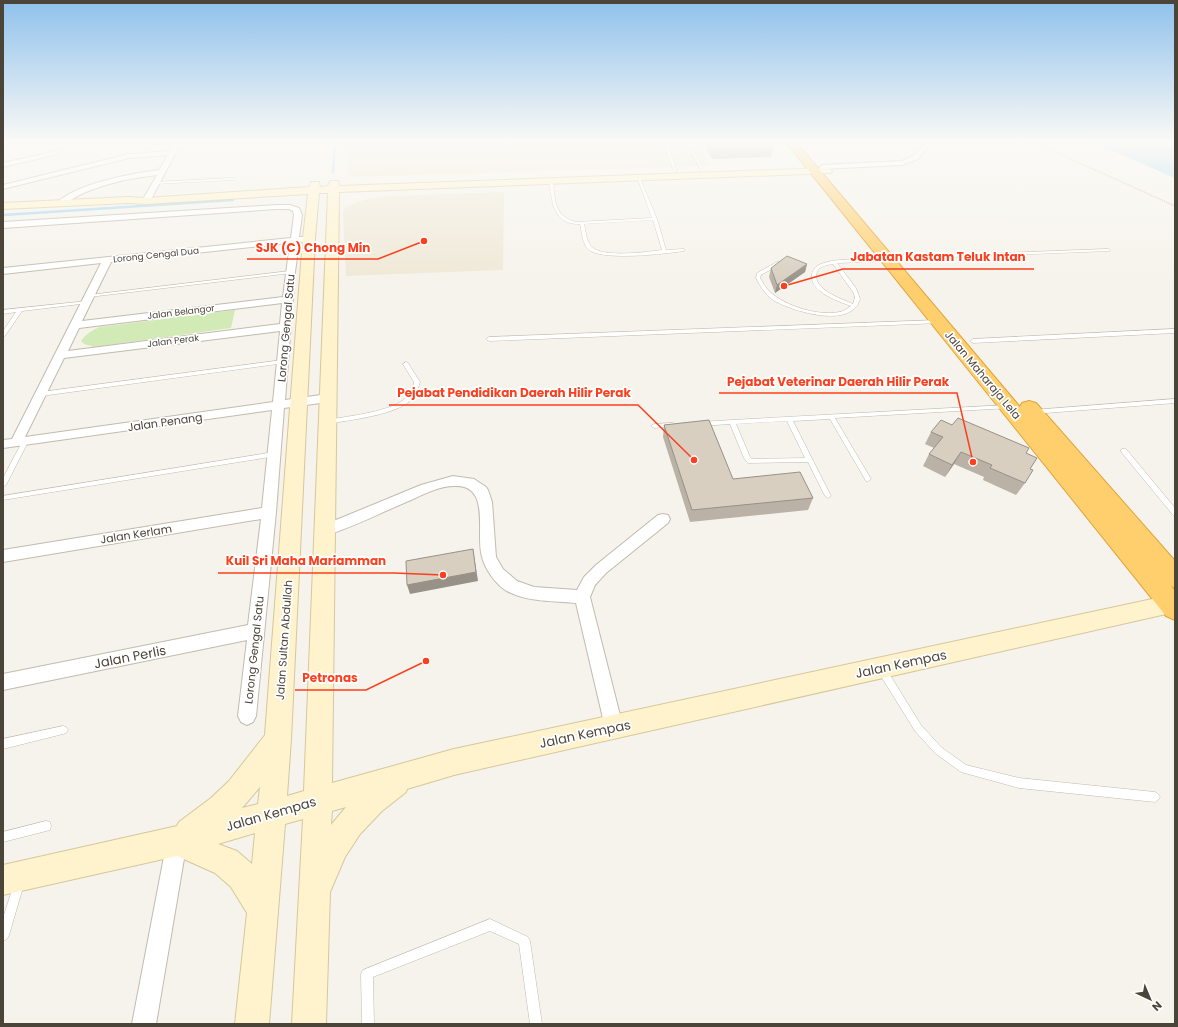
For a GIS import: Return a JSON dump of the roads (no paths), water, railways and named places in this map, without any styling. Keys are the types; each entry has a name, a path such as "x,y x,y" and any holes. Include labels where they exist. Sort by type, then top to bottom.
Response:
{"highway":[{"name":"Jalan Maharaja Lela","path":"836,189 941,314 1010,407 1173,607"},
{"name":"Jalan Maharaja Lela","path":"968,335 1175,578"}],"main road":[{"path":"3,206 128,200 286,189"},
{"path":"147,198 264,193 299,189"},
{"name":"Jalan Sultan Abdullah","path":"252,1024 278,739 289,404 315,189"},
{"path":"309,1024 318,800 332,205 334,189"},
{"path":"332,205 348,197 390,189"},
{"path":"264,193 298,197 312,206"},
{"path":"309,238 317,240 332,249"},
{"name":"Jalan Kempas","path":"12,878 177,841 406,775 460,761 881,668 1173,607"},
{"path":"177,841 212,816 239,791 257,769 278,739"},
{"path":"315,890 338,840 356,816 377,796 406,775"},
{"path":"177,841 226,862 242,876 262,910"}],"street":[{"path":"60,204 68,196 88,189"},
{"path":"147,198 152,189"},
{"name":"Lorong Gengal Satu","path":"3,225 277,206 290,207 296,210 298,215 293,240 283,362 289,404 274,454 247,716"},
{"name":"Lorong Cengal Dua","path":"3,271 107,261 309,238"},
{"path":"21,442 60,354 107,261"},
{"name":"Jalan Belangor","path":"75,325 287,299"},
{"name":"Jalan Perak","path":"60,354 285,327"},
{"name":"Jalan Penang","path":"3,444 328,398"},
{"path":"324,531 426,488 453,481 469,482 480,490 485,502 488,557 498,573 512,586 534,593 582,597"},
{"name":"Jalan Kerlam","path":"3,556 269,512"},
{"path":"614,727 582,597 589,582 601,569 663,519"},
{"name":"Jalan Perlis","path":"3,682 256,631"},
{"path":"144,1024 177,841"}],"lane":[{"path":"552,189 559,217 565,221 582,223 655,219"},
{"path":"643,189 655,219 664,251"},
{"path":"582,223 586,243 591,249 601,253 615,254 682,250"},
{"path":"854,306 819,288 814,281 816,270 820,265 896,259 1108,250"},
{"path":"779,262 759,274 758,278 767,293 774,298 800,309 817,314 843,313 851,309 856,304 857,296 835,263"},
{"path":"3,312 290,272"},
{"path":"3,335 20,310"},
{"path":"489,339 941,314"},
{"path":"968,335 1175,331"},
{"path":"41,394 283,362"},
{"path":"327,422 376,412 397,406 408,400 415,391 417,382 406,364"},
{"path":"1033,412 1175,400"},
{"path":"693,424 1010,407"},
{"path":"832,416 868,480"},
{"path":"789,419 828,496"},
{"path":"732,422 747,458 750,461 809,460"},
{"path":"654,426 678,425"},
{"path":"3,485 21,442"},
{"path":"1124,451 1175,513"},
{"path":"3,498 274,454"},
{"path":"1165,501 1175,501"},
{"path":"881,668 918,728 938,750 964,769 1019,783 1155,797"},
{"path":"3,744 63,730"},
{"path":"3,838 46,826"},
{"path":"3,935 12,878"},
{"path":"368,1024 367,974 490,925 524,941 536,1024"}],"waterway":[{"path":"3,215 233,200"}],"place":[{"name":"SJK (C) Chong Min","path":"424,241"},
{"name":"Jabatan Kastam Teluk Intan","path":"784,286"},
{"name":"Pejabat Pendidikan Daerah Hilir Perak","path":"694,460"},
{"name":"Pejabat Veterinar Daerah Hilir Perak","path":"973,462"},
{"name":"Kuil Sri Maha Mariamman","path":"443,575"},
{"name":"Petronas","path":"426,661"}]}
